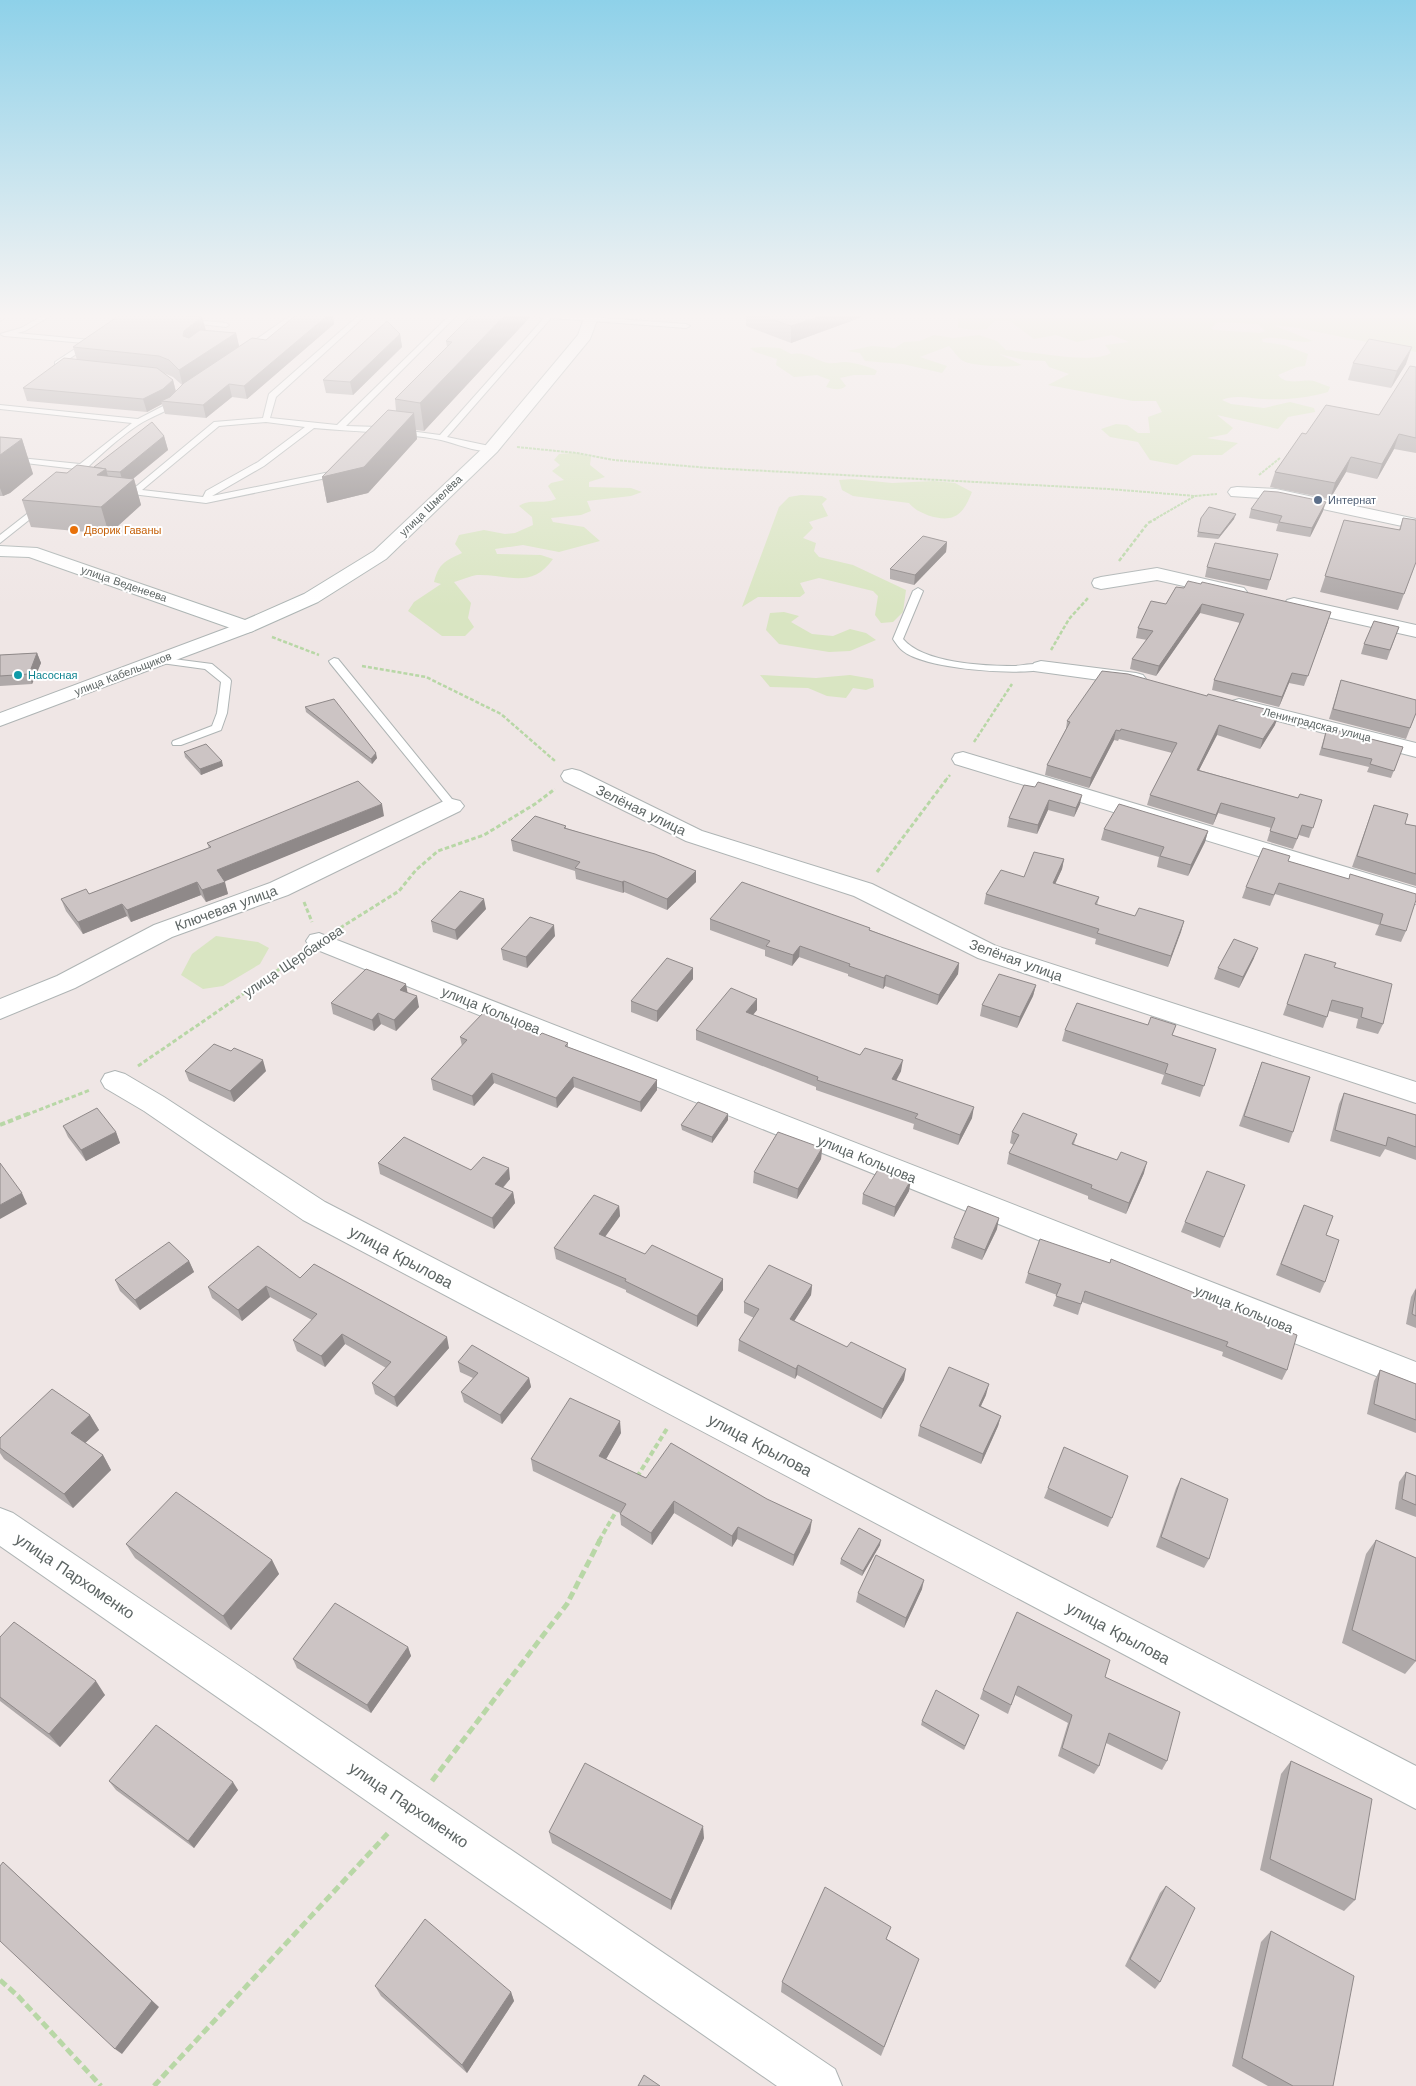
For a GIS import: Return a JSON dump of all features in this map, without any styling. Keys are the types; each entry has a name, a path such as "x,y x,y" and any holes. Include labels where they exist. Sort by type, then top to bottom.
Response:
{"street":[{"name":"улица Шмелёва","path":"246,627 311,598 380,555 493,447 522,412"},
{"path":"1237,492 1276,494 1416,524"},
{"name":"улица Веденеева","path":"0,551 31,552 246,627"},
{"path":"1101,583 1157,574 1253,595"},
{"path":"1272,600 1416,631"},
{"name":"улица Кабельщиков","path":"0,720 246,627"},
{"path":"1041,667 1126,676 1155,683"},
{"name":"Ленинградская улица","path":"1223,701 1416,750"},
{"path":"963,759 1416,896"},
{"name":"Зелёная улица","path":"572,776 694,836 863,890 987,952 1416,1093"},
{"name":"Ключевая улица","path":"0,1010 66,982 163,931 279,889 452,806"},
{"name":"улица Кольцова","path":"319,941 1416,1377"},
{"name":"улица Крылова","path":"115,1081 154,1104 314,1212 1416,1788"},
{"name":"улица Пархоменко","path":"0,1525 818,2086"}],"lane":[{"path":"50,412 139,422"},
{"path":"77,486 67,485 82,467 139,422 158,412"},
{"path":"266,420 268,412"},
{"path":"339,428 355,412"},
{"path":"442,438 464,412"},
{"path":"135,492 217,424 266,420 442,438 472,446 493,447"},
{"path":"206,500 209,493 261,464 313,425"},
{"path":"0,458 82,467"},
{"path":"126,491 206,500 333,474 346,461"},
{"path":"0,540 52,497"},
{"path":"918,591 900,628 898,639 906,649 928,658 973,666 1024,670 1041,667"},
{"path":"158,660 208,666 226,682 222,713 217,728 177,743"},
{"path":"334,661 452,806"}],"path":[{"path":"493,447 577,453 622,461 710,468 1109,489 1195,496"},
{"path":"246,627 334,661 426,677 501,714 572,776"},
{"name":"улица Щербакова","path":"0,1125 115,1081 227,1006 319,941 400,891 416,870 438,851 484,835 535,804 572,776"},
{"path":"297,881 319,941"},
{"path":"635,1480 682,1404"},
{"path":"154,2086 412,1807 567,1604 604,1532 620,1506"},
{"path":"0,1980 18,1996 101,2086"}],"green space":[{"path":"1161,412 1313,412 1288,417 1278,429 1217,415 1233,428 1227,434 1207,438 1238,443 1222,455 1193,455 1177,465 1150,460 1138,442 1110,437 1101,429 1116,424 1127,425 1138,433 1150,433 1148,417"},
{"path":"575,453 591,457 590,465 605,477 589,482 589,487 631,488 642,492 631,496 587,501 591,511 581,515 551,518 553,522 584,527 600,541 559,552 523,545 495,549 497,554 541,555 553,559 545,569 527,577 477,575 454,582 471,603 468,618 474,627 465,636 442,636 408,611 414,602 441,584 434,582 438,571 444,563 462,553 455,544 459,535 484,530 505,534 515,533 533,525 532,517 519,506 527,502 547,502 556,499 548,486 551,483 564,480 552,471 560,465 554,460 559,454"},
{"path":"852,479 892,483 934,481 955,483 972,492 960,513 953,517 942,518 923,513 912,507 909,503 853,496 842,490 839,480"},
{"path":"801,495 822,496 827,499 822,504 828,516 809,522 813,528 803,538 816,543 814,551 819,557 853,565 906,590 903,612 893,622 881,623 875,615 878,596 873,591 819,578 800,583 805,593 800,597 758,597 742,607 779,507 789,497"},
{"path":"784,612 799,616 791,622 812,634 833,636 850,629 866,633 876,640 850,651 829,652 779,644 766,630 770,613"},
{"path":"760,675 816,678 850,675 873,679 874,687 866,690 853,688 846,698 827,696 808,688 770,687"},
{"path":"216,936 258,942 269,948 260,964 223,986 203,989 181,975 192,954"}],"building":[{"path":"386,412 414,413 364,467 322,477"},
{"path":"1321,412 1365,412 1379,415 1381,412 1416,412 1416,438 1399,434 1382,464 1351,457 1335,483 1275,472 1302,433 1306,434"},
{"path":"152,422 164,436 120,472 106,471 106,469 94,467"},
{"path":"0,437 22,439 0,455"},
{"path":"77,465 106,469 97,475 134,479 101,507 22,500 56,472 67,473"},
{"path":"1264,491 1326,502 1312,528 1279,522 1282,516 1251,509"},
{"path":"1209,507 1236,514 1220,535 1198,532 1201,518"},
{"path":"1403,518 1416,520 1416,562 1404,594 1325,576 1344,520 1400,530"},
{"path":"923,536 947,542 915,575 890,569"},
{"path":"1215,543 1278,554 1270,580 1207,567"},
{"path":"1188,581 1201,584 1202,582 1331,612 1308,676 1292,673 1282,697 1214,680 1244,614 1202,604 1159,666 1132,659 1153,631 1138,628 1151,601 1166,604 1176,587 1184,588"},
{"path":"1374,621 1399,627 1390,650 1364,644"},
{"path":"37,653 29,674 0,676 0,655"},
{"path":"1102,671 1128,674 1207,696 1208,694 1276,712 1275,714 1279,715 1263,739 1219,725 1197,770 1298,798 1300,794 1322,800 1313,828 1302,825 1297,839 1270,831 1275,818 1221,803 1216,815 1150,795 1177,743 1121,729 1120,731 1116,730 1091,778 1047,765 1070,722 1067,721"},
{"path":"1341,680 1416,700 1416,713 1410,728 1333,709"},
{"path":"334,699 376,753 371,759 305,707"},
{"path":"1327,728 1403,747 1394,771 1370,764 1372,759 1322,748"},
{"path":"206,744 222,761 200,769 184,752"},
{"path":"358,781 382,804 217,870 225,882 202,890 197,882 127,910 122,904 78,922 61,899 86,889 89,894 211,847 207,843"},
{"path":"1038,782 1082,795 1076,808 1049,800 1038,825 1009,818 1024,785 1035,787"},
{"path":"1119,804 1208,831 1191,865 1160,856 1164,847 1104,829"},
{"path":"1374,805 1408,814 1405,824 1416,826 1416,874 1357,856"},
{"path":"535,816 566,826 564,828 655,854 696,871 667,899 624,881 575,868 580,862 511,840"},
{"path":"1263,848 1290,856 1288,861 1349,879 1350,874 1416,894 1416,900 1406,931 1380,924 1383,914 1279,883 1274,895 1246,887"},
{"path":"1034,852 1064,859 1053,883 1099,897 1095,904 1135,916 1139,908 1184,921 1171,956 1097,933 1099,929 986,894 1001,870 1024,877"},
{"path":"742,882 870,928 869,930 959,963 939,995 886,975 884,978 849,966 850,964 800,946 793,955 766,946 770,941 710,919"},
{"path":"460,891 484,899 455,930 431,921"},
{"path":"530,917 554,925 526,957 501,949"},
{"path":"1234,939 1258,948 1243,977 1218,968"},
{"path":"1305,954 1336,963 1334,967 1392,984 1383,1024 1361,1017 1363,1008 1332,1000 1327,1017 1287,1004"},
{"path":"667,958 693,968 657,1011 631,1001"},
{"path":"366,969 406,984 400,990 417,996 394,1020 378,1013 372,1020 331,1003"},
{"path":"999,974 1036,985 1020,1017 982,1005"},
{"path":"731,988 757,999 746,1012 860,1055 865,1048 903,1060 892,1079 974,1107 960,1135 915,1118 918,1114 817,1080 818,1077 696,1030"},
{"path":"1077,1003 1148,1025 1151,1017 1176,1025 1172,1035 1216,1049 1204,1086 1165,1073 1168,1064 1065,1030"},
{"path":"484,1012 540,1035 542,1033 568,1043 565,1046 657,1080 640,1102 573,1077 556,1098 492,1073 472,1096 431,1079 467,1040 460,1037"},
{"path":"214,1044 231,1051 234,1048 263,1060 230,1091 185,1071"},
{"path":"1262,1062 1310,1077 1293,1132 1244,1116"},
{"path":"1344,1093 1416,1115 1416,1147 1388,1137 1386,1146 1335,1130"},
{"path":"698,1102 728,1114 712,1137 681,1125"},
{"path":"97,1108 116,1132 81,1150 63,1126"},
{"path":"1023,1113 1077,1134 1072,1144 1117,1160 1121,1152 1147,1162 1129,1203 1091,1188 1092,1185 1009,1153 1019,1135 1012,1132"},
{"path":"778,1132 822,1148 798,1189 754,1172"},
{"path":"404,1137 471,1170 483,1157 509,1168 495,1184 513,1192 492,1218 378,1163"},
{"path":"0,1163 22,1193 0,1205"},
{"path":"879,1168 911,1180 895,1207 863,1194"},
{"path":"1207,1171 1245,1185 1224,1237 1185,1222"},
{"path":"594,1195 619,1206 599,1234 645,1254 652,1245 723,1279 697,1316 625,1281 626,1279 554,1248"},
{"path":"1304,1205 1333,1216 1326,1235 1339,1240 1325,1282 1281,1264"},
{"path":"968,1206 999,1218 985,1250 954,1238"},
{"path":"1040,1239 1110,1263 1111,1259 1202,1296 1201,1298 1297,1335 1287,1370 1226,1346 1228,1342 1085,1291 1081,1304 1056,1296 1061,1284 1028,1273"},
{"path":"169,1242 189,1261 135,1300 115,1280"},
{"path":"258,1246 300,1278 314,1264 447,1337 394,1397 372,1383 391,1362 342,1334 321,1356 293,1340 317,1314 266,1286 238,1310 208,1287"},
{"path":"769,1265 812,1285 790,1319 847,1347 851,1342 906,1369 883,1409 798,1365 796,1369 739,1340 759,1309 744,1302"},
{"path":"1416,1290 1416,1316 1412,1314"},
{"path":"472,1345 529,1378 500,1415 461,1392 478,1373 458,1362"},
{"path":"949,1367 989,1384 979,1406 1001,1416 983,1454 920,1426"},
{"path":"1380,1370 1416,1384 1416,1420 1374,1404"},
{"path":"52,1389 90,1415 71,1433 103,1455 64,1494 0,1448 0,1438"},
{"path":"570,1398 620,1421 599,1456 646,1478 671,1443 767,1499 812,1520 794,1555 738,1527 732,1536 674,1501 651,1533 620,1514 626,1504 531,1459"},
{"path":"1064,1447 1128,1476 1112,1518 1048,1488"},
{"path":"1406,1472 1416,1476 1416,1505 1402,1499"},
{"path":"1181,1478 1228,1499 1209,1559 1161,1537"},
{"path":"176,1492 272,1560 223,1616 126,1544"},
{"path":"859,1528 881,1540 863,1571 841,1559"},
{"path":"1376,1540 1416,1558 1416,1661 1352,1630"},
{"path":"876,1555 924,1580 906,1618 858,1593"},
{"path":"335,1603 408,1647 367,1705 293,1659"},
{"path":"1017,1612 1110,1660 1105,1677 1180,1712 1167,1761 1109,1733 1099,1766 1062,1748 1072,1715 1018,1686 1011,1705 983,1690"},
{"path":"14,1622 96,1681 49,1734 0,1697 0,1637"},
{"path":"936,1690 979,1715 965,1746 922,1721"},
{"path":"156,1725 233,1782 188,1841 109,1781"},
{"path":"1291,1761 1372,1799 1355,1900 1270,1859"},
{"path":"585,1763 703,1826 671,1900 549,1832"},
{"path":"3,1862 152,2001 115,2049 0,1941 0,1866"},
{"path":"1166,1886 1195,1908 1160,1982 1130,1959"},
{"path":"825,1887 891,1927 886,1939 919,1959 884,2047 782,1982"},
{"path":"425,1919 511,1992 462,2065 375,1986"},
{"path":"1271,1931 1354,1976 1333,2086 1293,2086 1242,2058"},
{"path":"644,2075 660,2086 638,2086"}],"place":[{"name":"Интернат","path":"1318,500"},
{"name":"Дворик Гаваны","path":"74,530"},
{"name":"Насосная","path":"18,675"}]}
